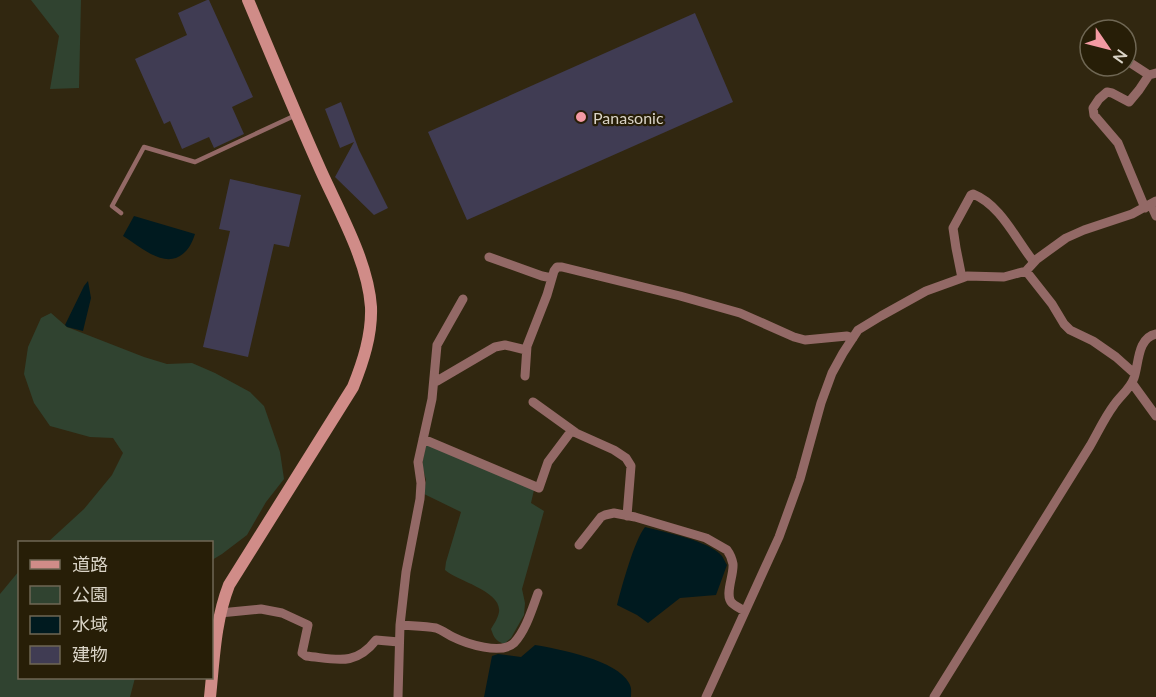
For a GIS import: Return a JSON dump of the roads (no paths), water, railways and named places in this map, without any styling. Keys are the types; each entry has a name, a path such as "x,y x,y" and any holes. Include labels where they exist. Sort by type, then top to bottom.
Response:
{"street":[{"path":"213,668 220,613 229,585 353,387 369,337 371,308 367,281 357,252 248,0"},
{"path":"1138,66 1154,74 1129,102 1112,93 1107,93 1093,108 1094,115 1118,143 1156,216"},
{"path":"962,278 953,228 970,195 973,194 994,209 1034,262"},
{"path":"706,697 783,528 832,373 858,330 926,291 962,278 968,276 1004,277 1026,271 1034,262 1066,238 1151,205"},
{"path":"489,257 552,278"},
{"path":"525,376 526,350 557,267 680,296 740,313 805,340 847,336 853,338"},
{"path":"1026,271 1070,330 1101,346 1116,357 1134,378 1156,416"},
{"path":"398,697 400,625 406,572 420,499 421,483 418,462 432,399 437,345 463,299"},
{"path":"934,697 1114,405 1134,378 1142,346 1151,335 1156,334"},
{"path":"434,380 437,381 500,345 526,350"},
{"path":"533,402 572,430 626,458 629,462 630,475 627,516"},
{"path":"423,439 539,489 548,462 572,430"},
{"path":"579,545 595,524 605,515 614,513 706,538 727,550 733,564 729,598 731,602 745,611"},
{"path":"400,625 438,628 461,640 502,649 515,642 524,628 538,593"},
{"path":"220,613 261,609 282,613 308,625 302,653 306,656 353,659 369,649 376,640 399,642"},
{"path":"210,697 212,679"}],"lane":[{"path":"121,213 112,206 144,147 195,162 296,115"}],"water":[{"path":"134,216 195,234 189,248 179,257 171,259 154,256 123,236"},
{"path":"88,281 91,298 83,331 67,327 65,325"},
{"path":"645,527 675,534 708,546 722,556 727,565 716,595 680,598 648,623 617,605 633,553"},
{"path":"535,645 587,657 613,668 629,683 631,697 484,697 492,656 498,654 521,657"}],"place":[{"name":"Panasonic","path":"581,117"}]}
